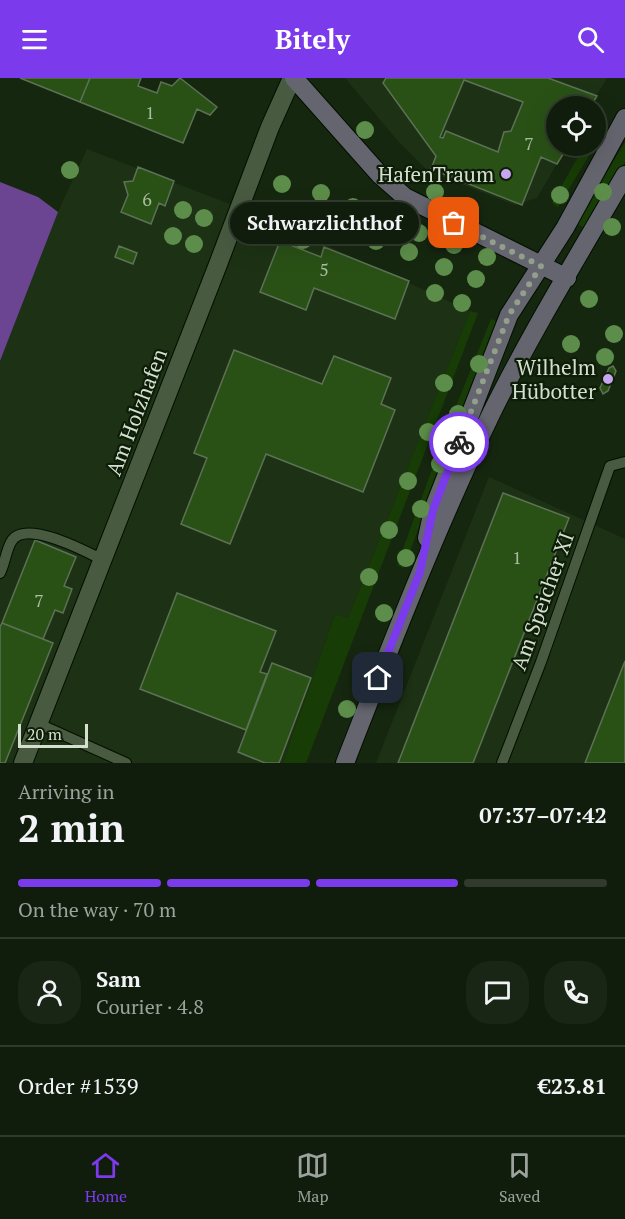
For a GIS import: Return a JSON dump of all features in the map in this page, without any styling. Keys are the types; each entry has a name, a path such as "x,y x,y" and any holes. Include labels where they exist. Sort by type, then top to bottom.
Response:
{"street":[{"path":"293,78 380,175 405,197 567,278"},
{"name":"Am Holzhafen","path":"23,763 270,127 293,78"},
{"path":"420,572 433,510 484,376 513,309 565,228 625,118"},
{"path":"345,763 420,572 493,411 625,175"}],"lane":[{"name":"Am Speicher XI","path":"502,763 549,640 610,466 625,462"},
{"path":"0,573 11,540 22,532 36,533 72,545 103,560"},
{"path":"39,724 126,763"}],"shaded area":[{"path":"345,78 607,78 596,96 546,96 546,156 561,156 537,198 515,205 428,171 398,141"},
{"path":"625,142 625,162 588,230 576,223"},
{"path":"87,149 276,222 470,311 348,618 335,614 283,763 0,763 0,361 58,212"},
{"path":"578,156 589,156 558,207 552,203"},
{"path":"0,182 38,197 58,212 0,361"},
{"path":"470,311 478,313 306,763 283,763 335,614 348,618"},
{"path":"491,319 498,322 453,434 404,568 397,565 446,431"},
{"path":"489,477 625,539 625,763 376,763"}],"building":[{"path":"20,78 90,78 80,102"},
{"path":"90,78 141,78 138,86 157,93 161,82 172,86 180,78 217,107 210,115 197,109 183,143 80,102"},
{"path":"386,78 548,78 597,96 546,96 546,156 562,156 557,164 541,157 522,205 431,169 436,156 383,83","holes":["464,80 523,102 511,131 504,132 498,152 446,131 443,138 440,137"]},
{"path":"138,167 174,181 165,206 159,203 151,224 121,212 128,195 124,182 133,181"},
{"path":"280,241 321,257 324,247 409,281 395,319 314,288 306,310 260,292"},
{"path":"119,246 137,253 133,264 115,257"},
{"path":"234,350 322,384 334,356 391,378 381,404 395,410 363,492 266,454 230,544 181,524 207,458 194,453"},
{"name":"Wilhelm Hübotter","path":"613,366 616,371 608,391 603,394 600,388 609,368"},
{"path":"503,493 569,518 557,549 473,763 398,763"},
{"path":"35,540 76,557 64,586 72,589 63,613 55,610 43,639 2,623"},
{"path":"177,593 276,631 260,672 267,674 246,730 140,689"},
{"path":"2,623 53,643 5,763 0,763 0,627"},
{"path":"625,661 625,763 585,763"},
{"path":"272,663 311,678 279,763 265,763 238,752"}],"way so far":[{"path":"454,223 541,266 509,315 459,442"}],"place":[{"name":"HafenTraum","path":"506,174"},
{"name":"Schwarzlichthof","path":"454,223"},
{"name":"Wilhelm Hübotter","path":"608,379"}],"route":[{"path":"378,678 420,572 433,510 459,442"}]}
